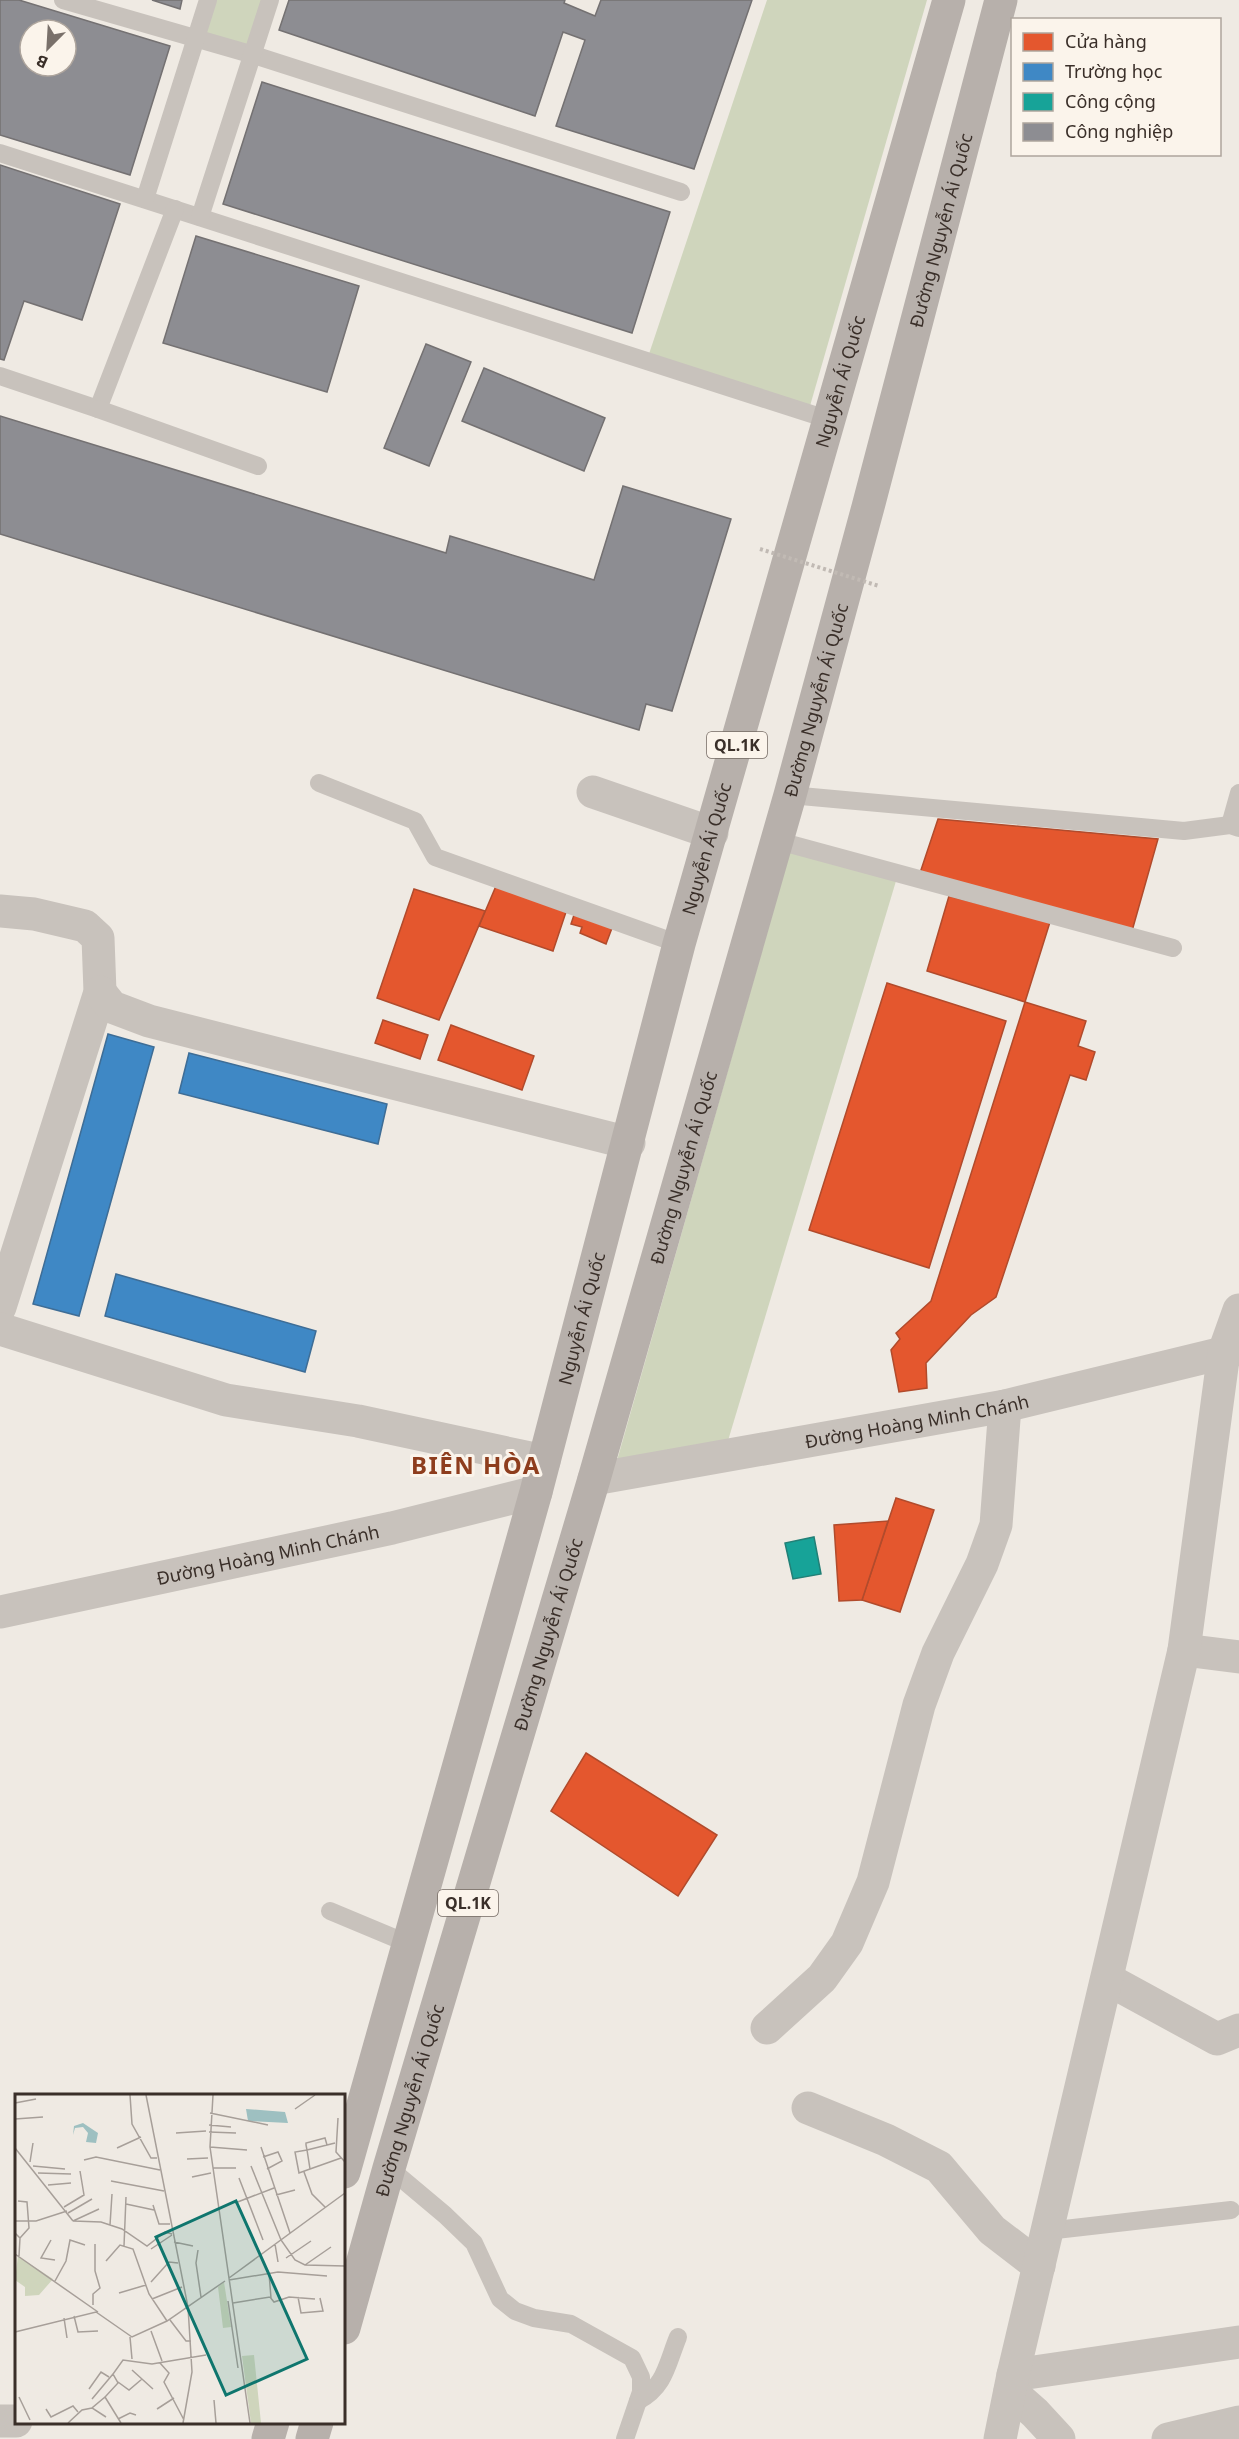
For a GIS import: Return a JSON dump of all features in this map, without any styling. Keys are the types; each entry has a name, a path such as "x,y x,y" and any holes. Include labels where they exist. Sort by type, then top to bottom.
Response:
{"main road":[{"name":"Nguyễn Ái Quốc","path":"536,1492 680,944 949,0"},
{"name":"Đường Nguyễn Ái Quốc","path":"345,2324 389,2168 594,1479 775,840 790,795 1001,0"},
{"path":"536,1492 594,1479"},
{"name":"QL.1K","path":"345,2168 536,1492"},
{"path":"268,2439 272,2424"},
{"path":"312,2439 316,2424"}],"street":[{"path":"593,792 712,833"},
{"path":"0,911 34,914 85,926 98,938 100,992 0,1307"},
{"path":"100,992 112,1007 149,1021 628,1143"},
{"path":"1000,2439 1011,2383 1184,1650 1239,1310"},
{"path":"0,1329 226,1400 358,1422 544,1461"},
{"name":"Đường Hoàng Minh Chánh","path":"594,1479 1005,1406 1232,1351"},
{"path":"767,2028 822,1978 847,1943 873,1882 919,1705 938,1653 982,1564 996,1525 1005,1406"},
{"name":"Đường Hoàng Minh Chánh","path":"0,1612 392,1528 536,1492"},
{"path":"1184,1650 1239,1657"},
{"path":"1107,1979 1216,2039 1239,2030"},
{"path":"808,2108 886,2140 939,2167 992,2230 1039,2266"},
{"path":"1011,2383 1239,2342"},
{"path":"1011,2383 1059,2439"},
{"path":"1168,2439 1239,2422"}],"lane":[{"path":"63,0 254,55 681,192"},
{"path":"145,199 208,0"},
{"path":"200,217 270,0"},
{"path":"0,153 828,419"},
{"path":"98,409 175,209"},
{"path":"0,376 258,466"},
{"path":"319,783 415,821 435,856 680,944"},
{"path":"790,795 1184,831 1234,826 1239,793"},
{"path":"775,840 1173,948"},
{"path":"330,1911 409,1944"},
{"path":"389,2168 445,2215 474,2243 500,2299 515,2311 534,2318 571,2324 632,2358 641,2377 641,2392 625,2439"},
{"path":"1047,2231 1231,2210"},
{"path":"638,2401 653,2393 678,2337"}],"path":[{"path":"760,549 879,586"}],"green space":[{"path":"215,0 264,0 250,47 205,34"},
{"path":"767,0 927,0 810,406 649,354"},
{"path":"790,852 896,881 727,1444 616,1464"}],"building: Cửa hàng":[{"path":"938,819 1158,839 1132,931 920,873"},
{"path":"496,886 566,912 553,951 479,926"},
{"path":"414,889 485,911 439,1020 377,998"},
{"path":"949,896 1050,922 1025,1002 927,971"},
{"path":"574,915 612,928 606,944 580,933 582,927 571,924"},
{"path":"887,983 1006,1021 929,1268 809,1230"},
{"path":"1025,1002 1086,1021 1078,1046 1095,1052 1086,1080 1070,1075 996,1297 971,1315 926,1363 927,1388 899,1392 891,1350 900,1339 896,1333 931,1301"},
{"path":"383,1020 428,1035 420,1059 375,1043"},
{"path":"451,1025 534,1056 522,1090 438,1060"},
{"path":"896,1498 934,1510 900,1612 862,1600"},
{"path":"888,1521 862,1600 839,1601 834,1525"},
{"path":"586,1753 717,1835 678,1896 551,1811"}],"building: Trường học":[{"path":"108,1034 154,1047 79,1316 33,1304"},
{"path":"189,1053 387,1104 378,1144 179,1093"},
{"path":"116,1274 316,1331 305,1372 105,1316"}],"building: Công cộng":[{"path":"814,1537 821,1574 793,1579 785,1543"}],"building: Công nghiệp":[{"path":"0,0 19,0 170,46 130,175 0,135"},
{"path":"152,0 182,0 180,9"},
{"path":"289,0 565,0 564,3 595,16 601,0 752,0 694,169 556,126 585,40 563,32 535,116 279,30"},
{"path":"262,82 670,212 632,333 223,204"},
{"path":"0,165 120,204 82,320 24,301 4,360 0,359"},
{"path":"196,236 359,286 327,392 163,343"},
{"path":"426,344 471,362 429,466 384,448"},
{"path":"484,368 605,418 584,471 462,421"},
{"path":"0,416 446,553 450,536 594,580 623,486 731,519 672,711 646,704 639,730 0,534"}],"district":[{"name":"BIÊN HÒA","path":"476,1464"}]}
